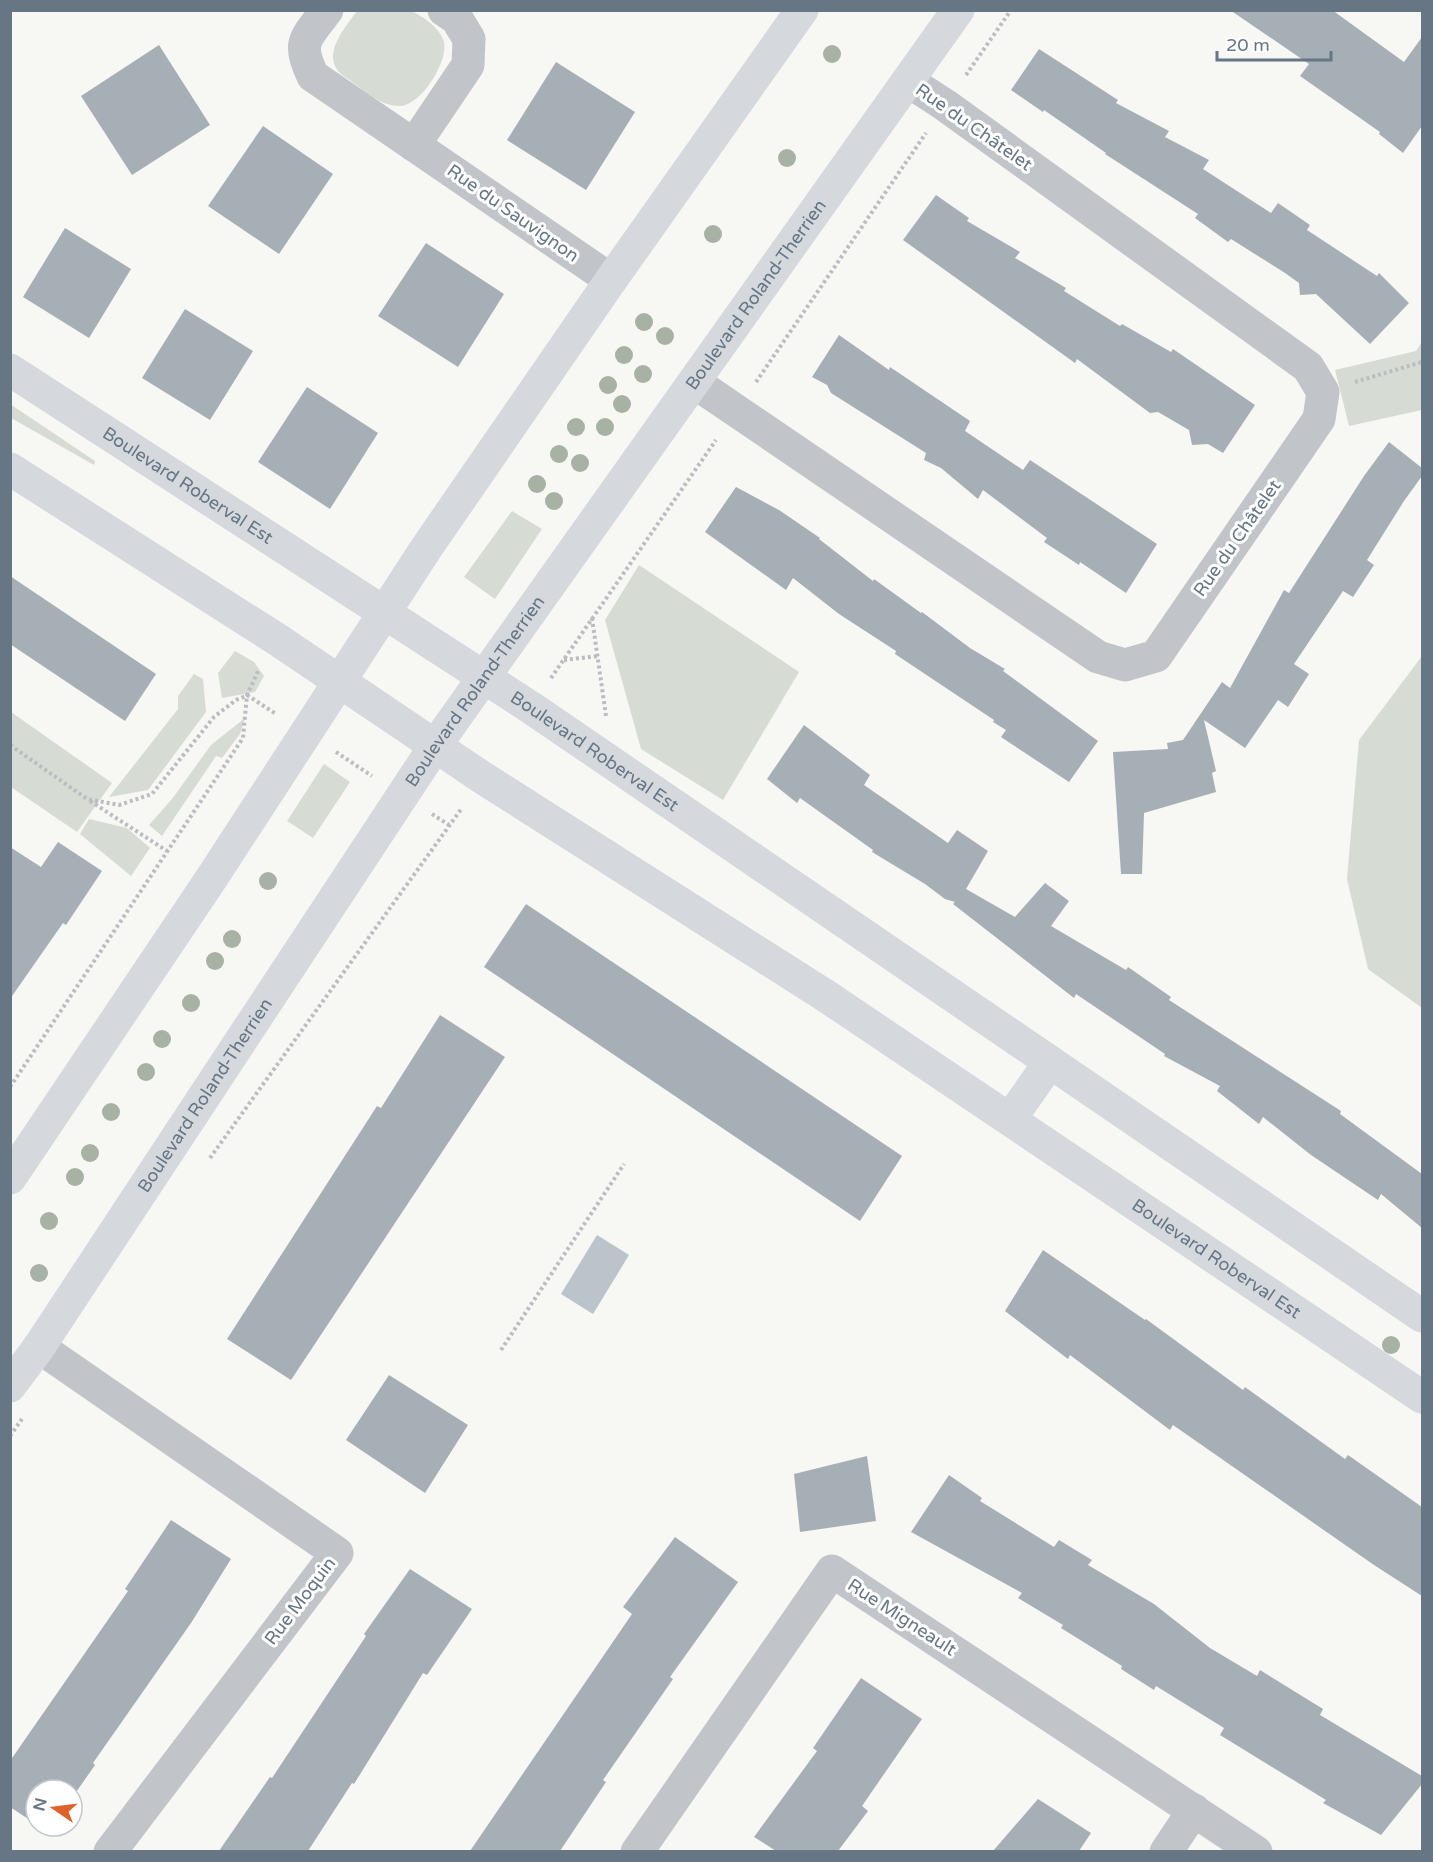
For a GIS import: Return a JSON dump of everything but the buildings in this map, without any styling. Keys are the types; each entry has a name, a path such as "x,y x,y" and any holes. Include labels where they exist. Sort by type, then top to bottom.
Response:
{"street":[{"name":"Rue du Sauvignon","path":"327,10 305,41 304,59 313,76 611,280"},
{"path":"414,145 468,64 469,39 457,19 444,10"},
{"path":"10,1178 211,879 427,547 611,280 802,10"},
{"name":"Boulevard Roland-Therrien","path":"10,1386 39,1347 435,746 958,10"},
{"name":"Rue du Châtelet","path":"694,382 1098,657 1125,665 1156,656 1319,419 1323,392 1308,367 945,105 908,81"},
{"name":"Boulevard Roberval Est","path":"10,370 614,764 1422,1316"},
{"name":"Boulevard Roberval Est","path":"10,468 435,746 826,996 1422,1397"},
{"path":"1010,1119 1050,1062"},
{"name":"Rue Moquin","path":"39,1347 337,1553 110,1851"},
{"name":"Rue Migneault","path":"637,1851 832,1571 1256,1851"},
{"path":"1166,1851 1194,1810"}],"path":[{"path":"1323,392 1422,362"},
{"path":"592,618 614,764"},
{"path":"563,661 598,656"},
{"path":"10,1087 243,738 247,695 261,666"},
{"path":"247,695 449,825"},
{"path":"87,799 119,805 152,794 214,717 236,700 247,695"},
{"path":"10,745 167,851"},
{"path":"501,1350 624,1164"}],"shaded area":[{"path":"393,9 411,11 421,16 439,32 444,42 442,60 432,81 417,98 401,106 386,103 365,91 337,69 334,61 336,44 357,11"},
{"path":"1422,342 1422,410 1349,426 1335,370 1416,351"},
{"path":"10,404 95,461 94,465 11,418"},
{"path":"512,511 542,529 495,599 464,577"},
{"path":"639,565 799,672 723,800 641,749 605,620"},
{"path":"235,651 254,662 264,676 255,692 222,698 218,673"},
{"path":"1422,656 1422,1008 1368,969 1347,879 1359,740"},
{"path":"194,674 203,679 206,712 148,790 109,797 178,709 178,696"},
{"path":"11,712 112,783 77,832 11,787"},
{"path":"245,718 240,734 222,758 216,756 162,836 149,825 172,799 211,745"},
{"path":"324,764 350,782 313,838 287,821"},
{"path":"89,819 127,828 150,848 131,876 80,834"},
{"path":"597,1235 629,1255 593,1314 561,1294"}]}
